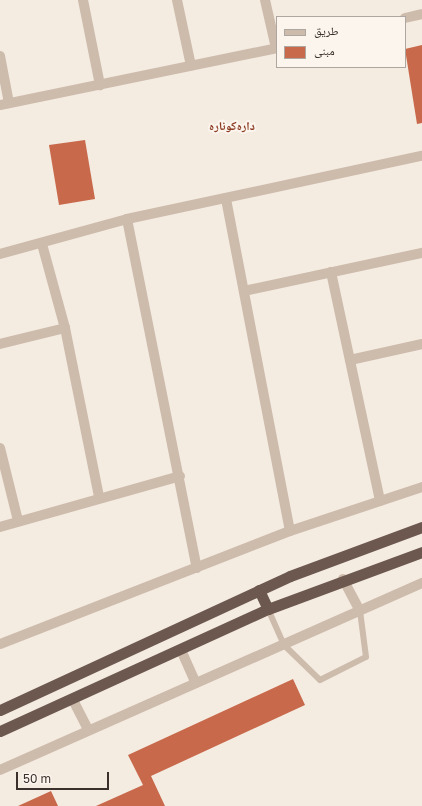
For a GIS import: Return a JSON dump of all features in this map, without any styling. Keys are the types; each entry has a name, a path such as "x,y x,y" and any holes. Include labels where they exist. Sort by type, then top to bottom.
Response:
{"highway":[{"path":"0,710 258,590 324,562 422,527"},
{"path":"0,731 73,700 268,610 343,579 422,552"},
{"path":"258,590 268,610"}],"street":[{"path":"83,0 100,84"},
{"path":"177,0 191,66"},
{"path":"0,56 5,104 191,66 276,48 265,0"},
{"path":"406,18 422,14"},
{"path":"0,254 128,220 422,156"},
{"path":"226,199 290,532"},
{"path":"128,220 180,476 197,568"},
{"path":"42,244 65,328 99,497"},
{"path":"244,291 422,253"},
{"path":"331,272 380,501"},
{"path":"0,344 65,328"},
{"path":"350,360 422,344"},
{"path":"0,448 18,521"},
{"path":"0,526 99,497 180,476"},
{"path":"0,644 290,532 422,487"},
{"path":"343,579 360,611"},
{"path":"0,770 422,583"},
{"path":"181,650 196,682"},
{"path":"73,700 88,730"}],"lane":[{"path":"268,610 284,645 320,680 366,657 360,611"}],"building":[{"path":"422,45 422,123 417,124 406,55 406,49"},
{"path":"85,140 95,199 59,205 49,145"},
{"path":"293,679 305,705 151,776 165,806 96,806 143,785 128,755"},
{"path":"51,791 58,806 18,806"}],"district":[{"name":"دارەکونارە","path":"232,126"}]}
